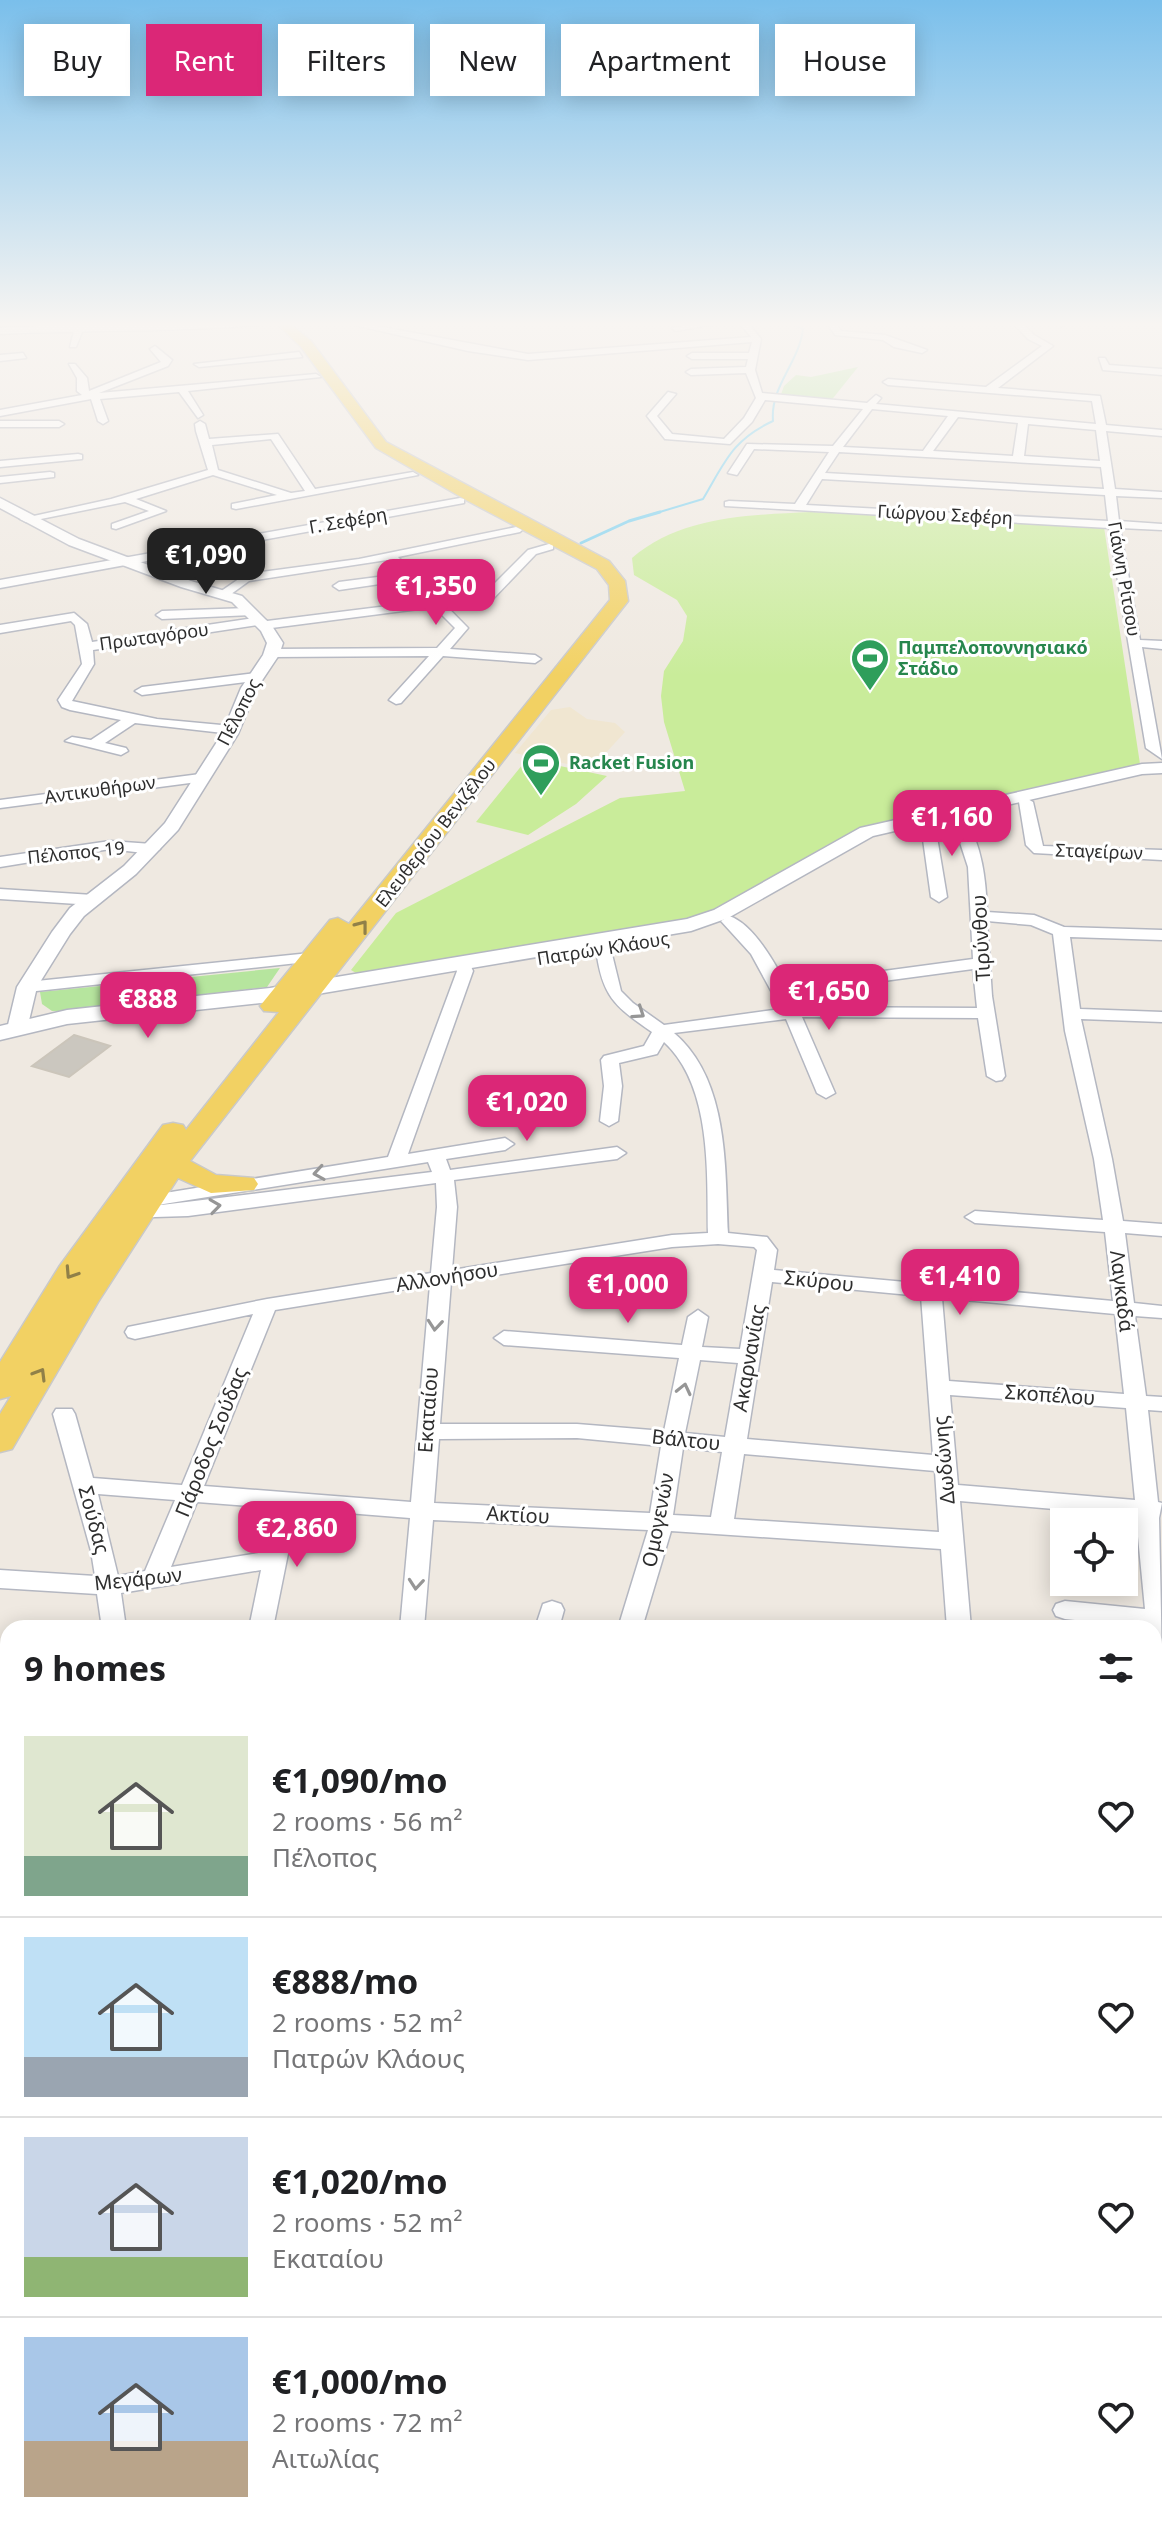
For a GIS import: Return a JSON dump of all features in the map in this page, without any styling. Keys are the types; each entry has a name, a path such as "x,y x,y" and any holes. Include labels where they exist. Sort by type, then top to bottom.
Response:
{"main road":[{"name":"Ελευθερίου Βενιζέλου","path":"0,1388 70,1274 174,1164 295,995 310,958 599,602 598,580 588,568 413,475 361,440"},
{"name":"Ελευθερίου Βενιζέλου","path":"0,1441 133,1208 295,995 619,601 620,590 615,578 589,556 474,498 377,440"},
{"name":"Πατρών Κλάους","path":"463,967 604,949 696,933 729,921 862,844 942,819 1142,769 1162,768"},
{"name":"Πατρών Κλάους","path":"8,1031 295,995 700,922 737,906 853,838 1026,802 1149,774 1162,768"},
{"path":"174,1164 211,1184 244,1184"}],"street":[{"path":"213,472 214,463 204,443 232,440"},
{"path":"277,440 312,493"},
{"path":"688,440 721,443 728,440"},
{"path":"798,508 843,440"},
{"path":"925,455 936,440"},
{"path":"1018,460 1020,440"},
{"name":"Γιάννη Ρίτσου","path":"1103,440 1115,530 1153,748 1162,755"},
{"path":"733,473 754,445 1106,464"},
{"path":"0,448 3,464 78,457"},
{"path":"26,519 127,499 213,472 290,497"},
{"path":"0,480 50,475"},
{"path":"236,506 413,475"},
{"path":"818,476 1162,495"},
{"path":"116,526 160,511 127,499"},
{"name":"Γ. Σεφέρη","path":"0,584 460,501"},
{"path":"0,502 57,535 237,599 259,619 274,640 272,653 442,652 535,659"},
{"name":"Γιώργου Σεφέρη","path":"729,504 1115,530 1162,527"},
{"path":"223,594 243,578 323,568 516,530"},
{"path":"1115,530 1162,533"},
{"path":"486,599 532,552 549,547"},
{"path":"390,556 462,628 396,700"},
{"path":"323,568 349,600 411,576"},
{"name":"Πρωταγόρου","path":"232,730 132,719 65,703 88,664 87,647 259,619 349,600 438,603"},
{"path":"162,615 259,619"},
{"path":"0,629 74,617 81,624 87,647"},
{"path":"1135,643 1162,645"},
{"name":"Πέλοπος","path":"8,1031 27,987 70,920 152,849 172,826 232,730 256,677 272,653"},
{"path":"142,691 256,677"},
{"path":"93,745 132,719"},
{"path":"72,741 121,751"},
{"name":"Αντικυθήρων","path":"0,804 200,778"},
{"name":"Σταγείρων","path":"1026,802 1033,845 1039,850 1162,855"},
{"path":"939,897 942,819"},
{"name":"Τιρύνθου","path":"942,819 973,856 982,916 981,963 986,1013 996,1076"},
{"name":"Πέλοπος 19","path":"0,862 107,846 152,849"},
{"path":"0,894 93,900"},
{"path":"982,916 1034,920 1061,932 1162,935"},
{"path":"729,921 747,934 791,1013 826,1093"},
{"name":"Λαγκαδά","path":"1061,932 1071,1014 1103,1159 1136,1402 1155,1510 1160,1620"},
{"path":"604,949 616,995 664,1031 687,1057 707,1117 715,1165 718,1238"},
{"path":"27,987 310,958"},
{"path":"870,1012 839,982 981,963"},
{"path":"396,1161 463,967"},
{"path":"609,1121 613,1086 610,1060 651,1050 664,1031 690,1024 791,1013 986,1013"},
{"path":"1071,1014 1162,1017"},
{"path":"133,1208 244,1184 505,1144"},
{"path":"133,1208 446,1184 617,1153"},
{"path":"435,1155 446,1184"},
{"name":"Εκαταίου","path":"413,1620 446,1184"},
{"path":"975,1217 1162,1230"},
{"name":"Αλλονήσου","path":"135,1332 267,1305 647,1245 718,1238 760,1241"},
{"name":"Ακαρνανίας","path":"721,1526 767,1250 760,1241"},
{"name":"Σκύρου","path":"763,1275 931,1293 1162,1312"},
{"name":"Δωδώνης","path":"931,1293 958,1620"},
{"name":"Πάροδος Σούδας","path":"154,1579 267,1305"},
{"name":"Ομογενών","path":"633,1620 656,1550 673,1439 698,1317"},
{"path":"504,1338 749,1357"},
{"name":"Σκοπέλου","path":"938,1387 1162,1404"},
{"name":"Σούδας","path":"64,1414 85,1485 113,1620"},
{"name":"Βάλτου","path":"426,1432 577,1431 945,1464"},
{"name":"Ακτίου","path":"85,1485 422,1511 660,1522 951,1541"},
{"path":"947,1492 1155,1510"},
{"path":"263,1620 287,1501"},
{"name":"Μεγάρων","path":"0,1579 108,1586 275,1559"},
{"path":"1065,1610 1160,1620"}],"shaded area":[{"path":"570,707 587,719 615,723 625,732 591,769 515,753 551,710"}],"green space":[{"path":"811,512 1104,527 1140,764 869,825 822,848 730,902 682,921 356,973 351,970 396,913 620,798 685,791 664,722 661,696 664,671 683,641 687,616 677,600 634,575 632,558 672,534 717,520"},
{"name":"Racket Fusion","path":"527,759 607,776 576,804 528,835 476,822"},
{"path":"280,968 267,987 63,1011 52,1011 42,1004 40,992"}],"building":[{"path":"74,1035 110,1046 69,1077 32,1066"}],"waterway":[{"path":"653,514 703,499 724,463 743,440"},
{"path":"581,543 629,521 660,512"}],"place":[{"name":"Παμπελοποννησιακό Στάδιο","path":"870,692"},
{"name":"Racket Fusion","path":"541,797"}]}
